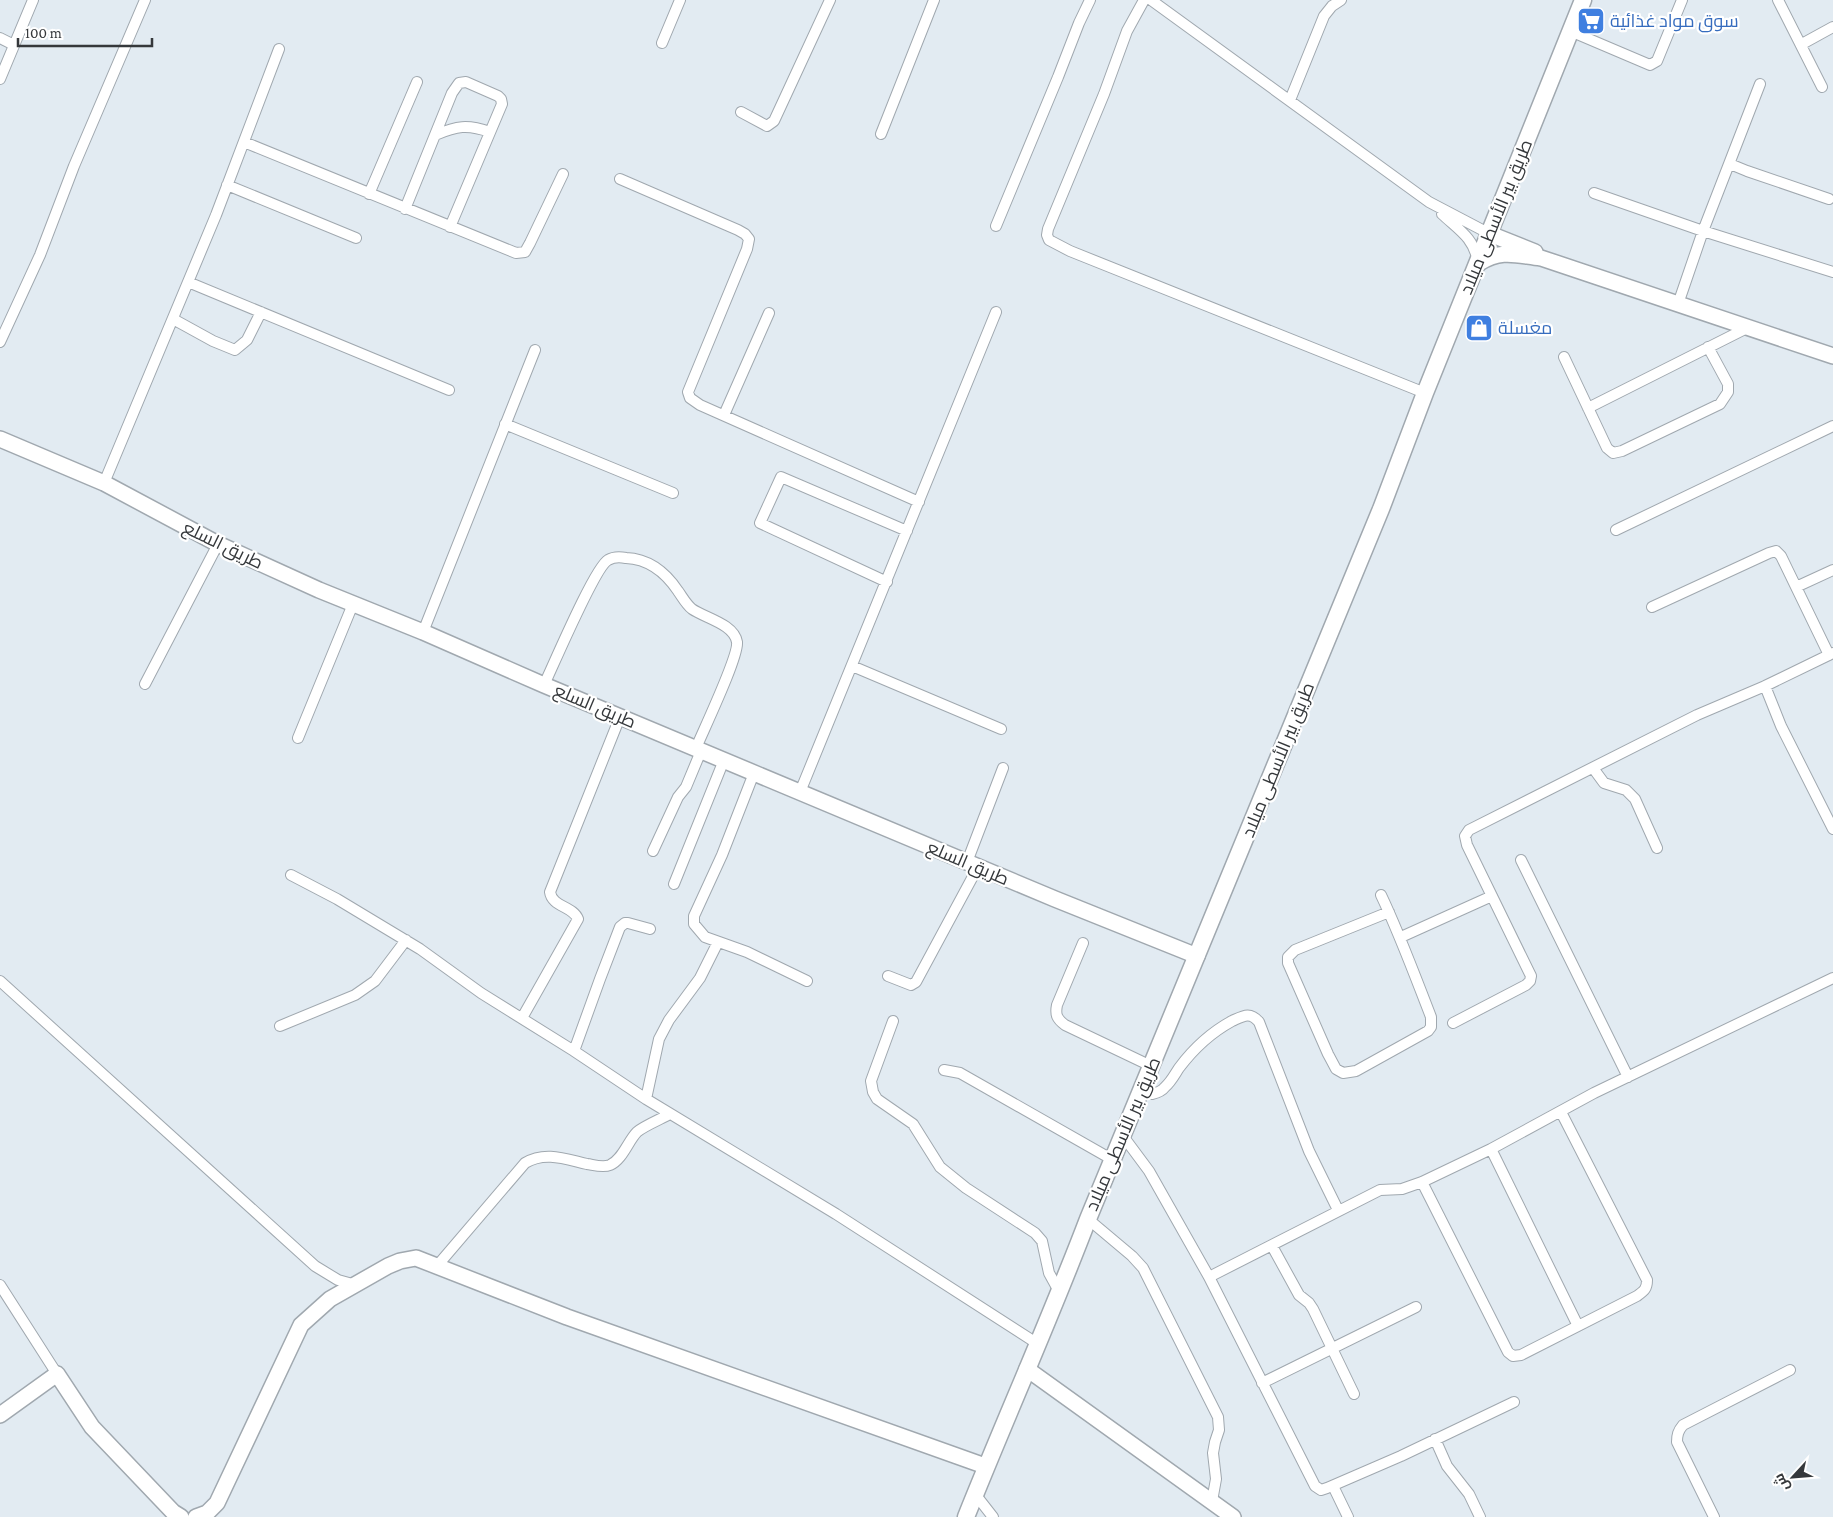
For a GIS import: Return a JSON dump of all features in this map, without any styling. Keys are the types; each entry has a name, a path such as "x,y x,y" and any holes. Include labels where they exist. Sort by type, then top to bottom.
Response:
{"main road":[{"name":"طريق بير الأسطى ميلاد","path":"966,1517 985,1466 1060,1293 1088,1218 1381,509 1583,0"}],"street":[{"path":"0,79 33,0"},
{"path":"0,342 40,255 74,166 146,0"},
{"path":"662,43 680,0"},
{"path":"741,112 767,126 774,121 830,0"},
{"path":"881,134 934,0"},
{"path":"996,226 1090,0"},
{"path":"1144,0 1128,31 1048,229 1047,235 1049,240 1070,251 1183,298 1426,394"},
{"path":"1150,0 1429,202 1471,240 1479,263 1489,257 1501,254 1541,258 1833,356"},
{"path":"1290,100 1324,16 1332,6 1341,0"},
{"path":"1570,31 1650,65 1657,61 1682,0"},
{"path":"1778,0 1822,86"},
{"path":"1802,44 1833,27"},
{"path":"0,38 14,45"},
{"path":"104,483 188,282 279,49"},
{"path":"369,194 417,82"},
{"path":"405,209 452,93 459,82 466,82 498,96 502,104 450,227"},
{"path":"1678,304 1760,84"},
{"path":"435,135 465,126 490,132"},
{"path":"244,142 516,253 525,252 563,174"},
{"path":"1730,164 1829,199"},
{"path":"620,179 738,230 749,239 747,249 688,392 690,398 694,402 919,502"},
{"path":"227,185 356,238"},
{"path":"1594,193 1704,231 1833,272"},
{"path":"1429,202 1490,234 1537,253 1541,258"},
{"path":"188,282 449,390"},
{"path":"173,319 234,350 247,340 261,312"},
{"path":"800,792 996,312"},
{"path":"724,415 769,313"},
{"path":"1588,408 1747,328"},
{"path":"1564,357 1607,448 1613,453 1622,451 1720,404 1728,392 1728,384 1708,347"},
{"path":"424,632 535,350"},
{"path":"505,424 673,493"},
{"path":"1616,530 1833,426"},
{"name":"طريق السلع","path":"0,439 104,483 218,544 319,590 424,632 698,750 1197,956"},
{"path":"887,582 760,523 780,477 908,531"},
{"path":"145,684 218,544"},
{"path":"1453,1023 1530,981 1531,976 1467,845 1465,836 1469,830 1697,715 1831,654 1782,556 1776,551 1652,607"},
{"path":"544,685 601,567 607,560 622,557 636,558 652,565 665,574 685,602 694,610 723,625 733,634 737,644 732,662 698,750 686,787 678,797 653,851"},
{"path":"1796,587 1833,570"},
{"path":"298,738 353,604"},
{"path":"852,666 1001,729"},
{"path":"1764,686 1781,726 1833,829"},
{"path":"522,1018 578,919 574,912 553,900 550,892 620,717"},
{"path":"674,884 724,760"},
{"path":"888,976 911,985 916,982 973,864 1003,768"},
{"path":"1593,768 1604,783 1626,790 1635,799 1657,848"},
{"path":"754,773 722,855 694,916 694,924 705,938 748,952 807,982"},
{"path":"1521,860 1628,1077"},
{"path":"291,875 337,899 420,948 481,993 646,1099 836,1214 1038,1344"},
{"path":"1381,895 1389,912 1400,937 1431,1017 1431,1027 1428,1032 1356,1071 1343,1073 1336,1069 1328,1054 1288,964 1288,957 1295,950 1389,912"},
{"path":"1400,937 1492,896"},
{"path":"574,1051 620,927 628,923 650,929"},
{"path":"280,1026 355,995 375,981 406,940"},
{"path":"646,1099 659,1039 669,1020 700,978 718,942"},
{"path":"1083,943 1057,1005 1058,1019 1065,1025 1151,1066"},
{"path":"1209,1276 1272,1246 1338,1210 1380,1190 1402,1188 1422,1182 1491,1149 1628,1077 1833,978"},
{"path":"0,980 314,1266 338,1280 356,1285"},
{"path":"1143,1087 1152,1094 1158,1092 1165,1087 1196,1047 1217,1029 1249,1014 1255,1017 1259,1022 1309,1151 1338,1210"},
{"path":"894,1021 871,1081 873,1092 877,1099 913,1124 940,1167 966,1188 1035,1233 1042,1242 1049,1273 1060,1293"},
{"path":"944,1070 960,1073 1113,1160"},
{"path":"1422,1182 1508,1352 1513,1356 1521,1355 1644,1291 1647,1286 1647,1280 1561,1112"},
{"path":"437,1266 525,1163 534,1158 548,1156 597,1166 610,1165 619,1158 641,1129 670,1114"},
{"path":"1122,1136 1150,1171 1209,1276 1315,1486 1322,1490 1333,1486 1514,1402"},
{"path":"1491,1149 1578,1326"},
{"path":"1088,1218 1143,1268 1218,1417 1219,1430 1214,1442 1216,1479 1212,1501"},
{"path":"1272,1246 1299,1295 1309,1302 1313,1309 1354,1394"},
{"path":"196,1517 207,1513 217,1503 302,1325 330,1299 388,1266 400,1261 416,1258 567,1317 985,1466"},
{"path":"0,1285 92,1426 172,1512 181,1517"},
{"path":"1262,1383 1416,1307"},
{"path":"1027,1369 1234,1517"},
{"path":"1714,1517 1678,1442 1679,1430 1683,1425 1790,1370"},
{"path":"0,1416 57,1374"},
{"path":"1435,1439 1447,1466 1469,1494 1480,1517"},
{"path":"1333,1486 1348,1517"},
{"path":"975,1494 993,1517"}],"place":[{"name":"سوق مواد غذائية","path":"1591,21"},
{"name":"مغسلة","path":"1479,328"}]}
